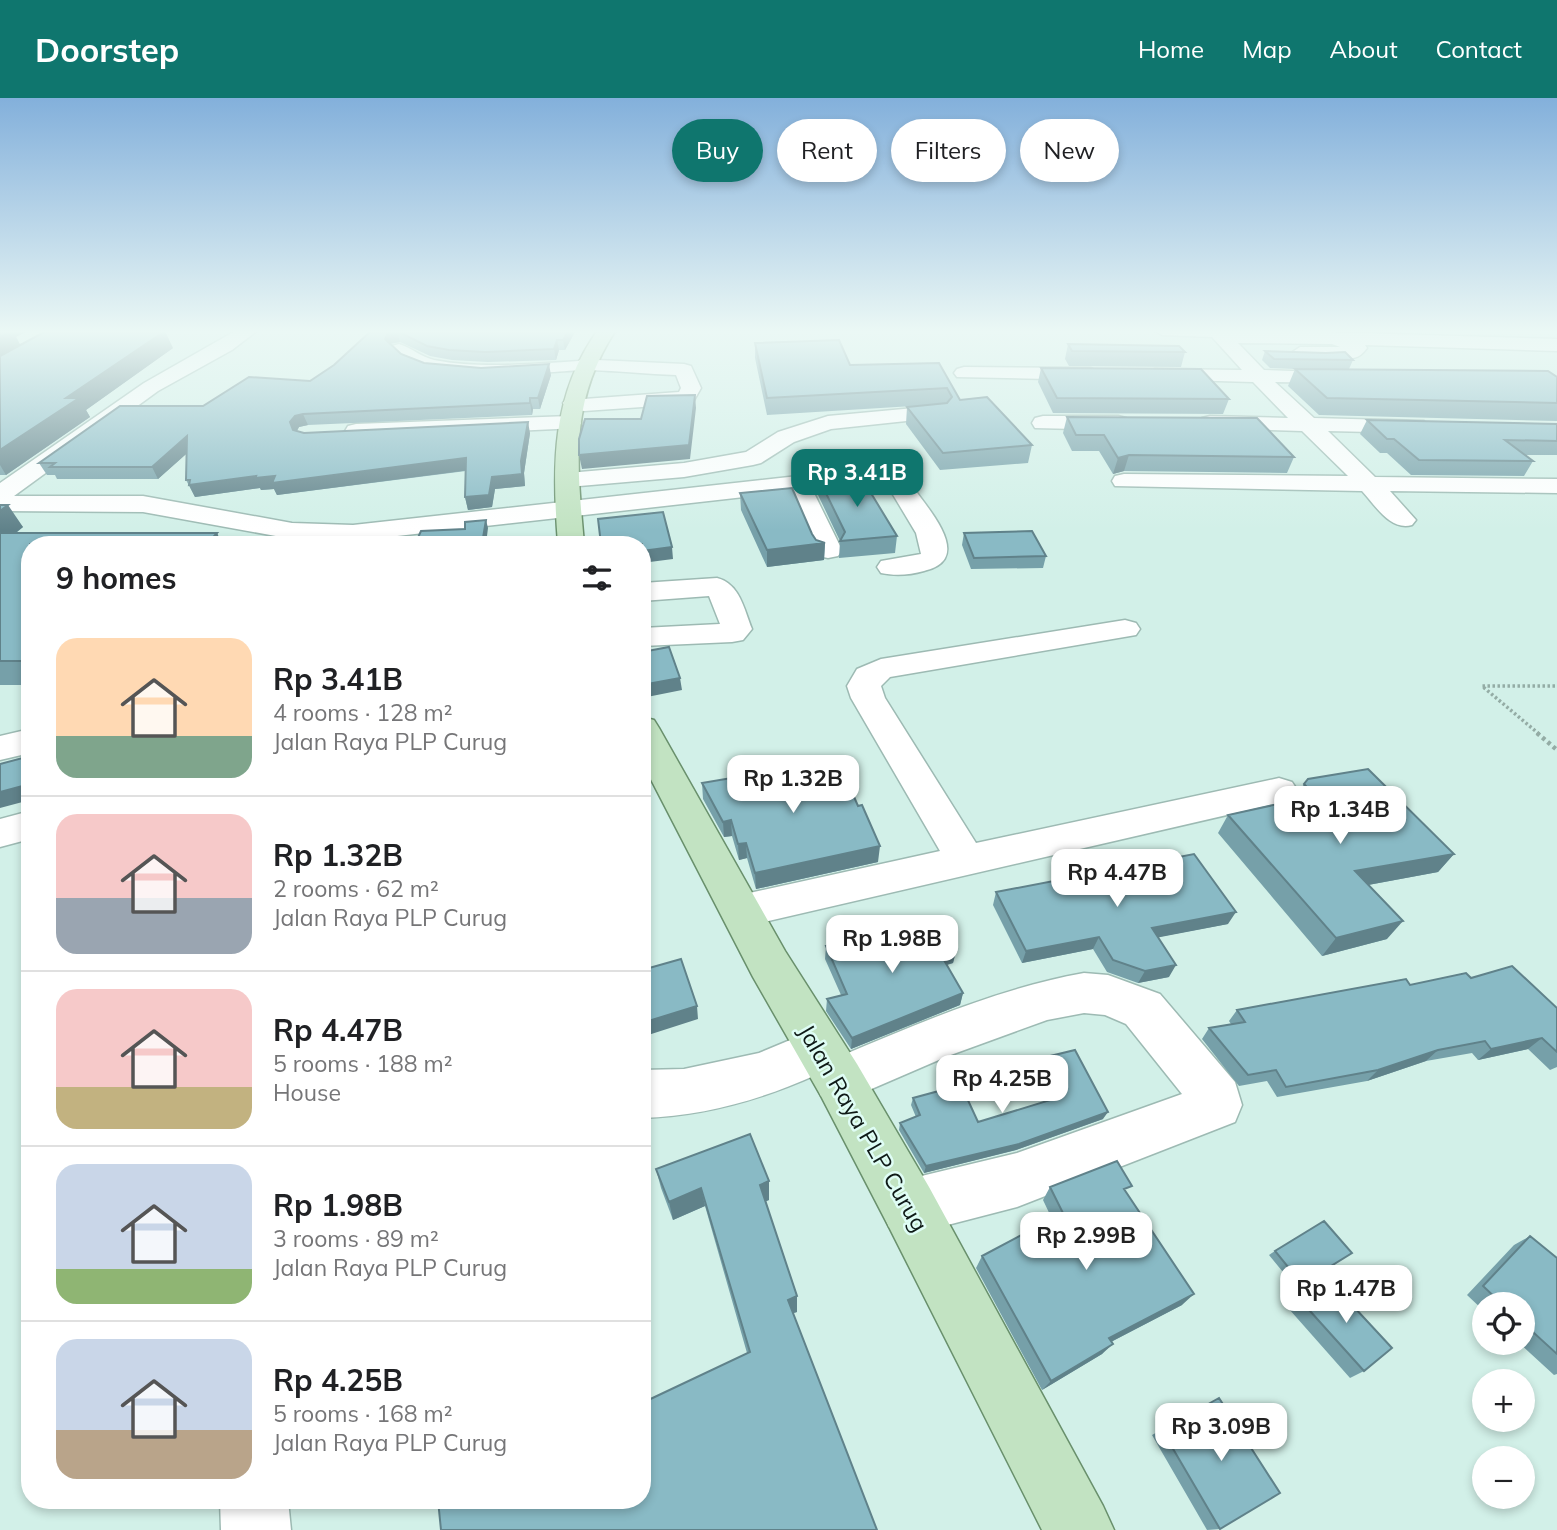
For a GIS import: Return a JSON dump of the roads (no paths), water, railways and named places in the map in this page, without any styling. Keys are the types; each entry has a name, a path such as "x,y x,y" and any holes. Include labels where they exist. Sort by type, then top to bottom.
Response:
{"main road":[{"path":"571,536 568,494 572,413 576,397"},
{"name":"Jalan Raya PLP Curug","path":"651,746 769,964 909,1207 1079,1530"}],"street":[{"path":"0,494 137,397"},
{"path":"339,433 572,413 584,405 687,397"},
{"path":"1279,397 1403,520"},
{"path":"0,503 143,504 292,531 353,533 753,458 786,437 817,426 936,412"},
{"path":"1043,423 1141,423"},
{"path":"1182,423 1432,427"},
{"path":"568,494 865,481 901,488 934,541 936,552 934,557 925,562 891,567"},
{"path":"1124,481 1557,486"},
{"path":"798,485 828,550"},
{"path":"651,591 717,587 737,629 732,633 651,637"},
{"path":"966,860 868,698 864,686 869,676 881,669 1125,629"},
{"path":"0,748 21,743"},
{"path":"742,910 1279,791"},
{"path":"0,833 21,827"},
{"path":"651,1094 684,1093 762,1075 829,1065 933,1040 1047,1000 1084,993 1108,995 1143,1009 1217,1098 1217,1105 1214,1107 1017,1180 909,1207"},
{"path":"255,1509 256,1530"}]}
